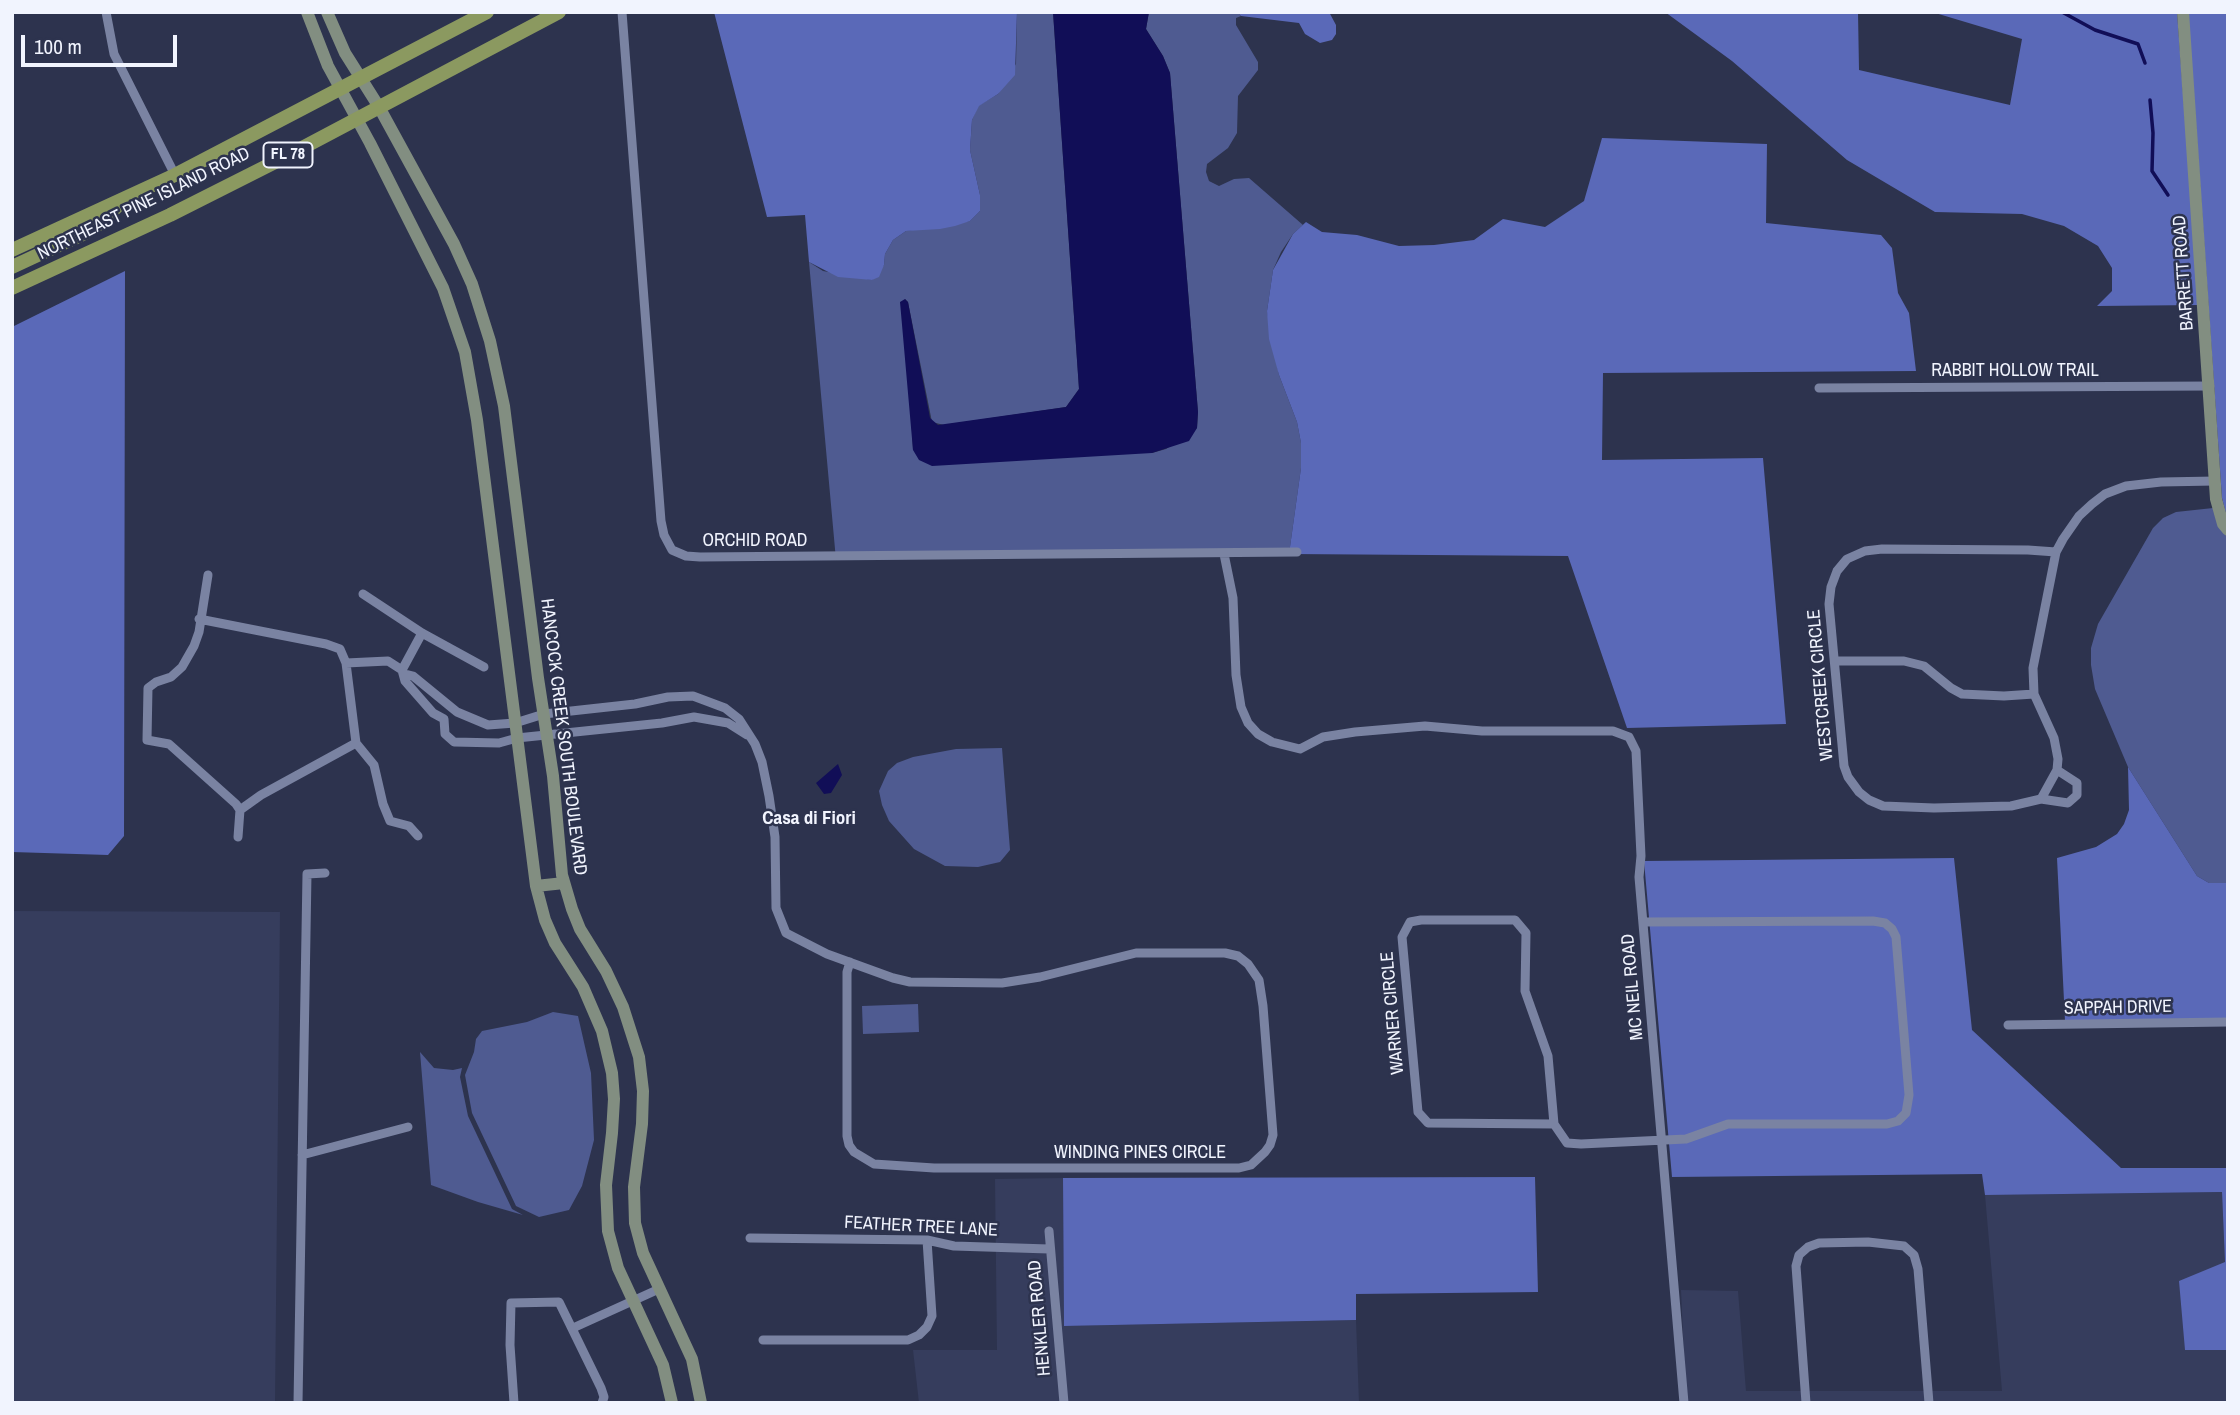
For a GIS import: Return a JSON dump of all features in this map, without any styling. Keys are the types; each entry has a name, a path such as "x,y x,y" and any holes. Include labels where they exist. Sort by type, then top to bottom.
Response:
{"main road":[{"name":"NORTHEAST PINE ISLAND ROAD","path":"12,250 175,175 487,12"},
{"name":"NORTHEAST PINE ISLAND ROAD","path":"12,288 178,211 556,13"},
{"path":"12,267 85,233 103,221 123,199"}],"street":[{"path":"106,12 114,54 175,175"},
{"path":"307,12 315,36 443,288 465,352 477,419 536,886 545,920 555,943 591,1004 602,1031 609,1063 614,1114 606,1185 608,1231 618,1268 669,1380 672,1403"},
{"name":"HANCOCK CREEK SOUTH BOULEVARD","path":"327,12 345,53 379,107 464,264 490,341 504,406 548,736 564,883 580,929 606,971 623,1007 639,1057 643,1091 634,1187 635,1223 643,1253 692,1359 701,1403"},
{"name":"ORCHID ROAD","path":"622,12 661,521 664,536 672,550 686,556 701,557 1297,552"},
{"name":"BARRETT ROAD","path":"2183,12 2215,481 2219,512 2228,530"},
{"name":"RABBIT HOLLOW TRAIL","path":"1819,388 2210,386"},
{"path":"2041,799 2057,770 2054,738 2034,694 2035,656 2056,552 2069,528 2105,494 2139,483 2215,481"},
{"name":"WESTCREEK CIRCLE","path":"2056,552 1865,551 1847,559 1837,571 1830,587 1829,604 1844,766 1853,784 1869,800 1883,806 1934,808 2011,806 2041,799 2068,803 2077,795 2077,783 2057,770"},
{"name":"MC NEIL ROAD","path":"1223,554 1233,598 1236,675 1241,707 1248,723 1258,734 1272,742 1300,749 1323,737 1425,726 1461,730 1613,731 1629,737 1636,751 1641,856 1639,877 1684,1403"},
{"path":"208,575 199,632 194,646 171,677 148,688 147,740 169,744 236,804 240,810 238,837"},
{"path":"363,594 422,634 484,667"},
{"path":"199,619 340,649 346,663 356,743 374,765 390,821 409,827 418,836"},
{"path":"422,634 403,672 405,681 433,713 444,719 445,734 454,742 499,743 517,738 650,725 694,717 728,723 746,734 755,744"},
{"path":"1835,662 1904,661 1924,666 1962,694 2034,694"},
{"path":"346,663 388,662 403,672"},
{"name":"WINDING PINES CIRCLE","path":"403,672 413,676 457,712 488,725 515,723 544,714 635,704 668,697 692,696 715,703 739,719 755,744 766,778 777,864 776,908 781,925 786,933 795,939 850,962 910,982 1002,983 1040,977 1136,953 1225,953 1238,957 1248,964 1259,980 1273,1135 1270,1145 1251,1165 1239,1168 934,1168 874,1164 854,1152 847,1136 847,972 850,962"},
{"path":"240,810 261,795 356,743"},
{"path":"298,1403 307,874 326,873"},
{"path":"536,886 564,883"},
{"name":"WARNER CIRCLE","path":"1514,920 1526,933 1525,990 1548,1056 1554,1124 1428,1123 1418,1112 1402,936 1410,922 1514,920"},
{"path":"1554,1124 1567,1143 1581,1144 1696,1137 1715,1127 1728,1124 1887,1124 1898,1121 1906,1113 1909,1095 1896,937 1885,923 1643,922"},
{"name":"SAPPAH DRIVE","path":"2008,1025 2228,1022"},
{"path":"302,1155 408,1127"},
{"name":"HENKLER ROAD","path":"1049,1231 1063,1403"},
{"name":"FEATHER TREE LANE","path":"750,1238 927,1240 954,1246 1049,1248"},
{"path":"763,1340 908,1340 919,1335 932,1316 927,1240"},
{"path":"1806,1403 1796,1266 1799,1255 1808,1247 1819,1243 1868,1242 1904,1246 1914,1255 1918,1269 1929,1403"},
{"path":"573,1328 659,1289"},
{"path":"514,1403 510,1345 511,1303 559,1302 601,1388 604,1397 602,1403"}],"shaded area":[{"path":"714,12 1017,12 1015,75 998,94 979,106 972,120 970,150 980,195 980,211 970,221 955,226 906,231 893,240 885,254 879,277 872,280 838,277 809,262 805,215 767,217"},
{"path":"1017,12 1053,12 1079,389 1066,407 944,425 932,422 908,302 905,299 913,450 1152,453 1166,449 1197,428 1198,412 1170,73 1146,29 1149,12 1237,12 1241,16 1236,18 1236,25 1258,62 1258,70 1238,96 1237,133 1228,148 1207,164 1206,172 1209,181 1219,186 1234,179 1249,178 1303,225 1281,252 1273,270 1267,311 1279,375 1297,422 1301,443 1301,468 1289,554 836,560 809,262 823,271 872,280 884,265 885,254 893,240 906,231 970,221 980,211 980,195 970,150 972,120 978,106 998,94 1016,64"},
{"path":"1053,12 1149,12 1146,29 1170,73 1198,412 1197,428 1189,441 1152,453 932,466 919,460 913,450 900,302 905,299 908,302 930,418 938,425 1066,407 1079,389"},
{"path":"1237,12 1329,12 1336,25 1336,34 1332,40 1320,43 1305,34 1299,23 1241,16"},
{"path":"1665,12 1858,12 1859,70 2010,105 2022,39 1932,12 2177,12 2199,305 2097,306 2112,291 2112,268 2098,246 2064,226 2022,214 1935,212 1847,160 1732,61"},
{"path":"2188,12 2228,12 2228,521 2222,498"},
{"path":"1602,138 1767,144 1766,223 1881,235 1892,248 1898,293 1909,313 1916,371 1603,373 1602,460 1763,458 1786,724 1627,728 1568,556 1289,554 1301,468 1301,443 1297,422 1269,339 1267,311 1273,270 1293,234 1306,222 1322,232 1357,235 1399,246 1474,240 1503,219 1545,227 1584,201"},
{"path":"125,271 124,836 108,855 12,852 12,327"},
{"path":"2213,508 2219,527 2228,538 2227,884 2209,883 2197,876 2128,767 2095,689 2091,665 2091,648 2098,624 2153,528 2163,518 2176,512"},
{"path":"1002,748 1010,850 1000,862 978,867 945,866 914,849 889,821 879,791 888,771 897,763 913,757 956,749"},
{"path":"838,764 842,775 831,793 824,794 816,783"},
{"path":"2128,767 2197,876 2209,883 2228,883 2228,1020 2065,1021 2057,858 2096,847 2117,834 2129,810"},
{"path":"1954,858 1972,1030 2121,1168 2228,1168 2228,1350 2185,1350 2179,1281 2225,1262 2222,1192 1985,1195 1982,1174 1672,1177 1644,861"},
{"path":"12,911 280,912 275,1403 12,1403"},
{"path":"918,1004 919,1032 863,1034 862,1006"},
{"path":"553,1012 578,1016 591,1073 594,1140 582,1186 569,1210 539,1217 516,1206 472,1113 465,1075 476,1039 482,1031 527,1022"},
{"path":"420,1052 434,1068 462,1068 460,1077 468,1116 512,1209 523,1215 431,1185"},
{"path":"1535,1177 1538,1292 1356,1294 1356,1320 1064,1326 1063,1178"},
{"path":"1063,1178 1064,1326 1356,1320 1359,1403 919,1403 913,1350 997,1350 995,1179"},
{"path":"2222,1192 2225,1262 2185,1349 2228,1350 2228,1403 1686,1403 1681,1290 1738,1291 1746,1391 2002,1391 1985,1195"}],"waterway":[{"path":"2062,12 2095,30 2138,44 2145,63"},
{"path":"2150,100 2152,171 2168,195"}],"district":[{"name":"Casa di Fiori","path":"809,819"}]}
